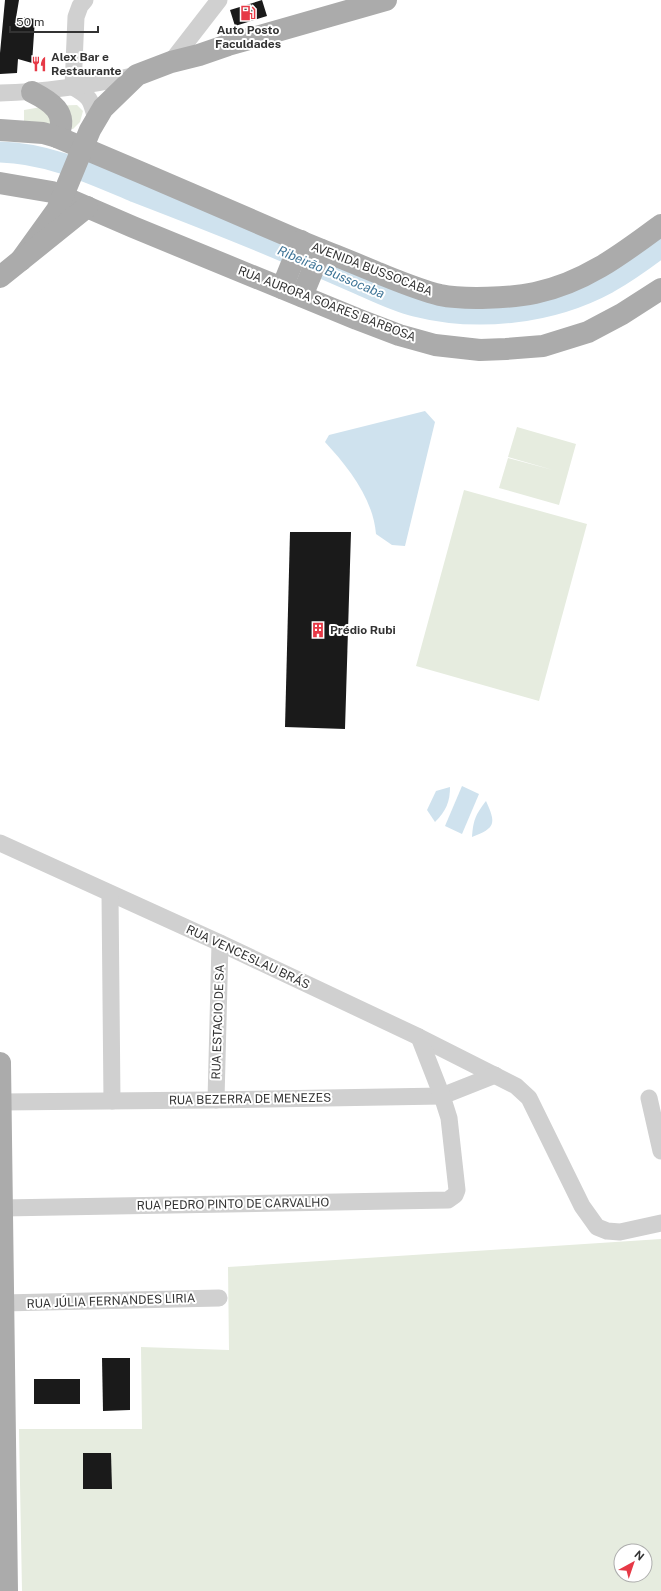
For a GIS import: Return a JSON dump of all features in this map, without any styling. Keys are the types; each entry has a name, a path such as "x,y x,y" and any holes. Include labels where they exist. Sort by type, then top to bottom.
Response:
{"main road":[{"path":"21,260 57,210 64,197 82,150 103,108 138,74 171,62 386,0"},
{"path":"32,92 46,100 57,110 62,121 61,130 57,137"},
{"name":"AVENIDA BUSSOCABA","path":"0,130 43,133 57,137 82,150 319,253 411,286 441,295 505,297 535,293 568,284 595,271 626,251 661,225"},
{"name":"RUA AURORA SOARES BARBOSA","path":"0,182 52,192 87,207 284,282 399,335 435,345 480,350 543,346 588,332 622,314 661,289"},
{"path":"0,277 87,207"},
{"path":"284,282 300,244"},
{"path":"304,292 319,253"},
{"path":"0,1062 7,1591"}],"street":[{"path":"73,87 76,17 80,6 85,0"},
{"path":"171,62 218,0"},
{"path":"0,93 32,92 98,84 138,74"},
{"path":"73,87 86,94 91,102 96,120"},
{"name":"RUA VENCESLAU BRÁS","path":"0,843 220,943 419,1036 516,1086 529,1098 582,1206 592,1222 598,1227 607,1231 620,1232 661,1224"},
{"path":"110,894 112,1101"},
{"name":"RUA ESTACIO DE SA","path":"216,1100 220,943"},
{"path":"419,1036 442,1096"},
{"name":"RUA BEZERRA DE MENEZES","path":"1,1102 442,1096 495,1074"},
{"name":"RUA PEDRO PINTO DE CARVALHO","path":"2,1208 448,1200 455,1195 457,1190 449,1118 442,1096"},
{"path":"649,1098 661,1151"},
{"name":"RUA JÚLIA FERNANDES LIRIA","path":"3,1303 219,1298"}],"shaded area":[{"path":"77,105 83,111 80,122 73,129 24,125 24,110 47,106"},
{"path":"517,427 576,444 559,505 499,488 508,458 553,470 508,457"},
{"path":"464,490 587,524 539,701 416,666"},
{"path":"661,1239 661,1591 22,1591 19,1429 142,1429 141,1347 229,1350 228,1267"}],"water":[{"path":"425,411 435,422 405,546 392,545 376,534 374,521 365,496 342,462 325,442 329,435"},
{"path":"462,786 479,794 462,834 445,826"},
{"path":"450,787 447,806 435,822 427,810 436,791"},
{"path":"486,801 491,815 492,824 486,831 472,837 473,826 476,818"}],"building":[{"path":"5,0 19,0 16,18 22,17 35,19 32,63 18,59 17,73 0,74 0,53"},
{"name":"Auto Posto Faculdades","path":"262,0 267,16 235,26 230,10"},
{"name":"Prédio Rubi","path":"290,532 351,532 345,729 285,727"},
{"path":"102,1358 130,1358 130,1410 103,1411"},
{"path":"34,1379 80,1379 80,1404 34,1404"},
{"path":"83,1453 111,1453 112,1489 83,1489"}],"waterway":[{"name":"Ribeirão Bussocaba","path":"0,152 35,156 52,160 86,172 252,238 393,299 415,306 439,311 464,314 489,314 514,312 563,302 586,294 608,283 622,275 661,247"}],"place":[{"name":"Auto Posto Faculdades","path":"248,13"},
{"name":"Alex Bar e Restaurante","path":"39,64"},
{"name":"Prédio Rubi","path":"318,630"}]}
